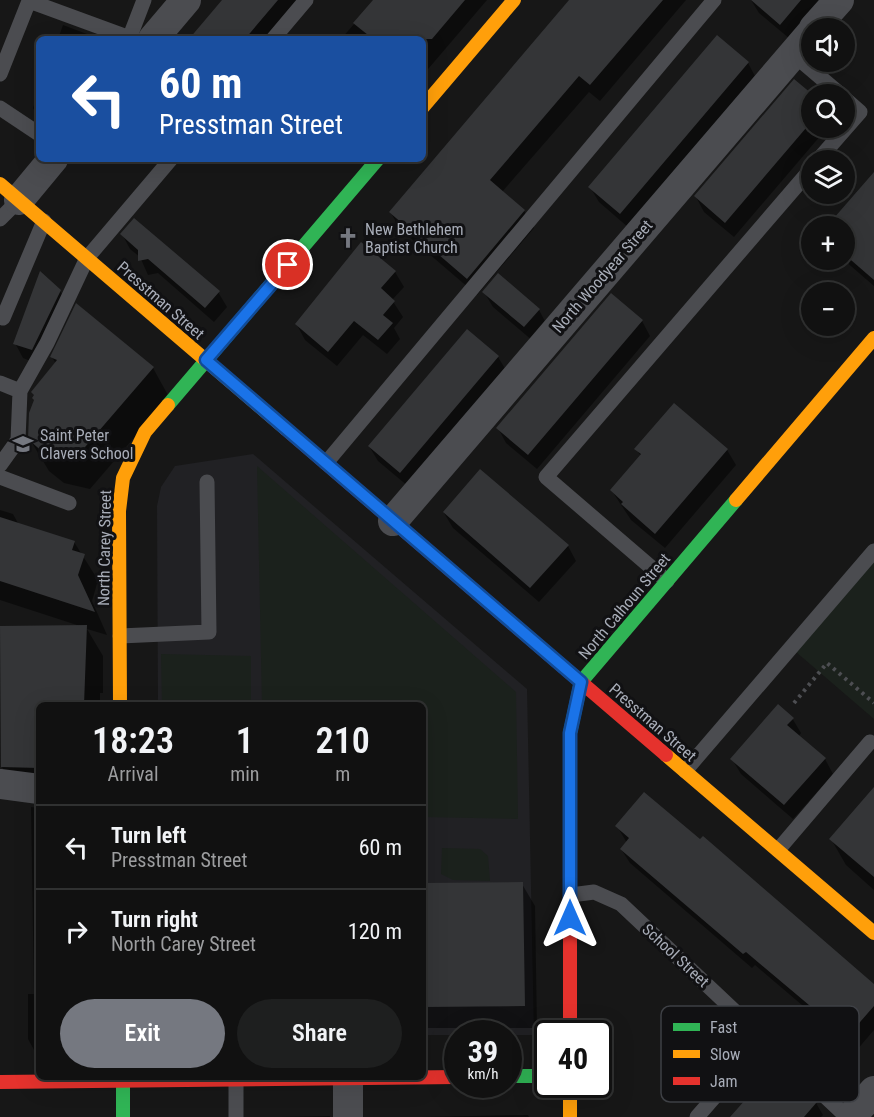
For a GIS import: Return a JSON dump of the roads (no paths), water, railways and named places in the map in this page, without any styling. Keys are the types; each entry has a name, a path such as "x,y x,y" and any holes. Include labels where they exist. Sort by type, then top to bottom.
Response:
{"street":[{"path":"142,36 186,0"},
{"path":"426,103 514,0"},
{"name":"North Woodyear Street","path":"823,18 839,0"},
{"name":"North Woodyear Street","path":"393,521 801,44"},
{"path":"6,201 50,162"},
{"name":"North Carey Street","path":"120,702 118,511 123,478 132,455 145,432 375,162"},
{"name":"Presstman Street","path":"6,201 44,221 874,933"},
{"name":"North Calhoun Street","path":"570,1020 570,733 581,682 874,338"},
{"path":"0,784 36,789"},
{"path":"426,1077 444,1077"},
{"path":"0,1082 82,1080"},
{"path":"123,1080 123,1117"},
{"path":"348,1080 348,1117"},
{"path":"849,1117 874,1091"},
{"path":"570,1098 570,1117"}],"lane":[{"path":"0,74 29,0 130,36"},
{"path":"138,36 144,0"},
{"path":"276,36 306,0"},
{"path":"326,463 714,0"},
{"path":"0,108 36,132"},
{"path":"827,150 837,138"},
{"path":"0,465 18,440 20,391 47,343 87,258 168,162"},
{"path":"667,581 546,477 801,181"},
{"path":"3,318 44,221"},
{"path":"0,383 20,391"},
{"path":"0,477 69,503"},
{"path":"120,636 209,632 207,482"},
{"path":"686,771 874,551"},
{"path":"778,850 870,742"},
{"name":"School Street","path":"571,895 594,892 621,904 730,1006"},
{"path":"236,1080 236,1117"},
{"path":"697,1117 710,1102"},
{"name":"School Street","path":"833,1102 849,1117"}],"place":[{"name":"New Bethlehem Baptist Church","path":"348,238"},
{"name":"Saint Peter Clavers School","path":"23,444"}]}
